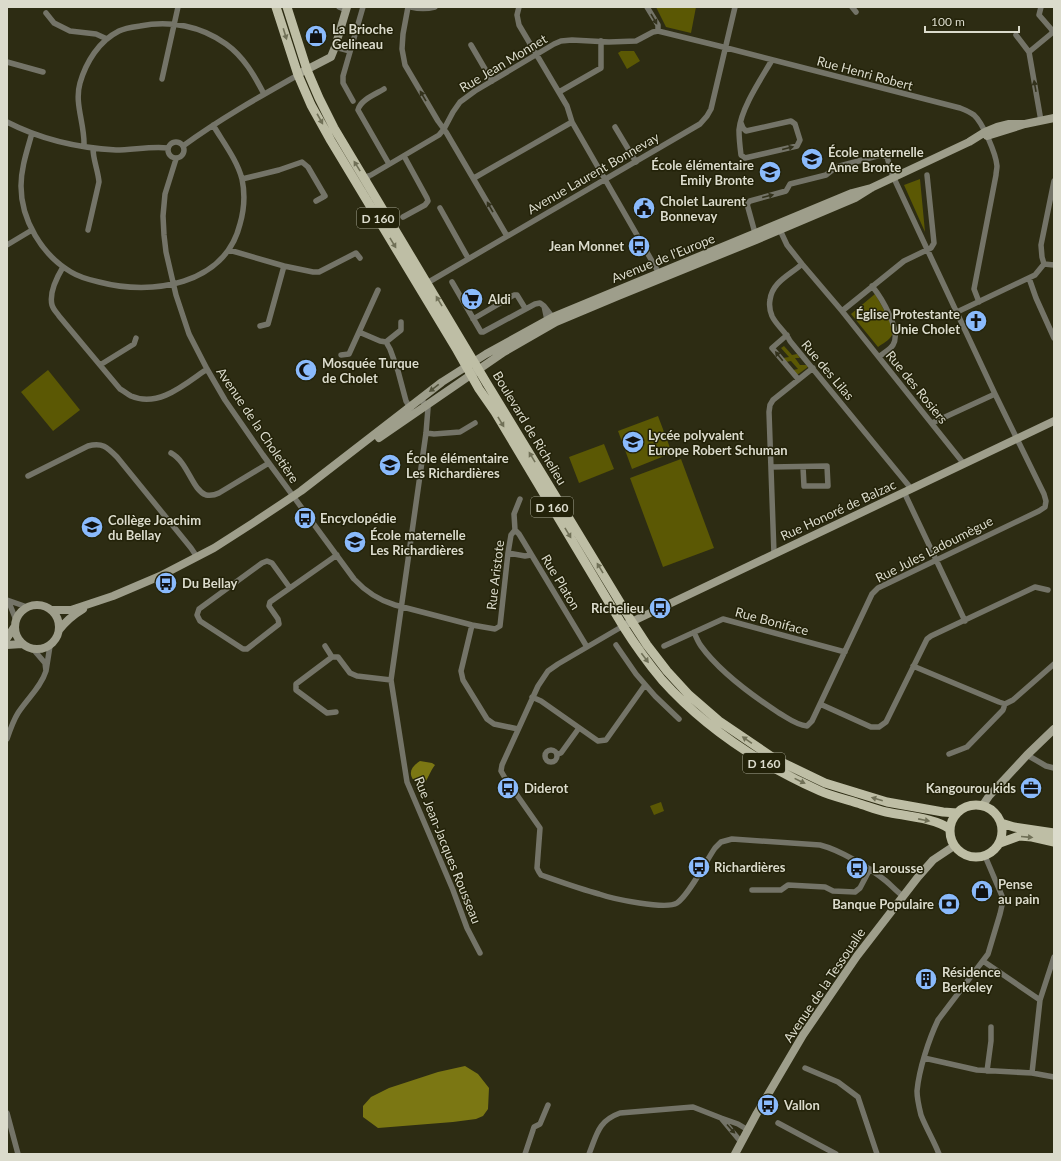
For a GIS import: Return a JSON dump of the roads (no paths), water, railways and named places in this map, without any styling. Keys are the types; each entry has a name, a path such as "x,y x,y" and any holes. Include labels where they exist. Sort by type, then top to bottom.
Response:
{"main road":[{"name":"D 160","path":"276,7 298,75 311,105 331,141 473,370"},
{"name":"D 160","path":"287,7 307,70 334,128 427,283"},
{"path":"298,75 331,57 335,47 344,8"},
{"name":"Avenue de l’Europe","path":"473,370 489,352 550,318 780,230 855,198 871,188 986,134 1054,118"},
{"name":"Avenue de l’Europe","path":"473,370 490,362 541,330 570,316 755,233 852,193 871,188"},
{"name":"Boulevard de Richelieu","path":"427,283 468,351 473,370 495,412 627,624 647,645 667,671 689,695 719,721 775,759 825,783 887,802 942,812 957,813"},
{"path":"7,638 22,610 27,607 40,605 52,610 71,610 125,592 197,557 253,524 294,496 423,402 442,382 473,370"},
{"name":"Boulevard de Richelieu","path":"473,370 627,624 645,658 662,680 683,702 710,726 770,767 821,791 884,812 940,823 950,829"},
{"name":"Rue Honoré de Balzac","path":"627,624 1054,421"},
{"path":"59,630 74,614 96,602"},
{"path":"15,623 15,633 22,644 33,649 50,646 58,636 59,630 59,623 52,610"},
{"path":"7,645 22,644"},
{"path":"983,806 989,796 1054,728"},
{"path":"976,805 983,806 991,809 997,815 1002,824 1003,830 1000,843 994,851 985,856 976,858 960,852 954,846 950,838 950,829 952,820 962,808 976,805"},
{"path":"1002,824 1054,833"},
{"path":"1000,843 1019,836 1032,837 1054,842"},
{"name":"Avenue de la Tessoualle","path":"735,1154 803,1035 857,956 918,877 933,860 954,846"}],"street":[{"path":"162,79 178,7"},
{"path":"354,100 342,80 363,7"},
{"path":"435,7 426,9 410,7 402,49 405,66 438,122 444,129 474,178 507,236"},
{"path":"519,7 517,15 519,26 567,106 572,122 660,275"},
{"path":"647,7 658,25 658,31 726,48"},
{"name":"Avenue Laurent Bonnevay","path":"427,283 700,124 711,109 735,7"},
{"path":"852,7 856,12"},
{"path":"1029,52 1052,33 1052,30 1039,15 1041,7"},
{"path":"46,13 54,22 70,31 96,34 107,39"},
{"path":"84,146 78,96 79,84 84,70 98,48 107,39 120,31 133,27 159,23 174,24 191,27 214,36 243,59 264,94"},
{"name":"Rue Jean Monnet","path":"367,181 368,176 439,135 460,102 475,91 554,44 572,40 636,41 658,31"},
{"path":"1016,35 1029,52 1041,121"},
{"path":"559,92 600,68 601,41"},
{"path":"471,45 492,81"},
{"path":"335,47 350,51"},
{"name":"Rue Henri Robert","path":"726,48 960,108 974,115 980,122 986,134 997,166 974,289 979,302"},
{"path":"741,123 746,132 791,121 795,124 800,140 797,146 745,158 741,155 739,131 741,123 748,103 772,60"},
{"path":"7,62 43,72"},
{"name":"Avenue de la Choletière","path":"183,146 213,125 298,75"},
{"path":"384,89 363,102 358,107 358,110 389,164"},
{"path":"7,122 32,133 65,143 93,148 116,150 134,150 158,147 168,148 169,155 176,159"},
{"path":"474,178 572,122"},
{"path":"32,133 22,170 21,187 24,211 32,230 40,243 63,267 72,273 90,280 123,287 141,288 184,282 209,269 229,250 239,230 244,199 242,179 213,125"},
{"path":"615,127 636,162"},
{"name":"Avenue de la Choletière","path":"168,148 173,142 179,142 185,151 181,158 176,159 165,194 163,216 166,252 173,284 189,334 225,400 337,555"},
{"path":"88,230 99,182 99,175 93,157 93,148"},
{"path":"755,233 747,204 750,201 786,192 790,184 826,175 836,167 881,155 887,157 894,178 1017,439"},
{"path":"403,217 425,205 428,201 404,156"},
{"path":"242,179 279,170 302,162 308,167 325,196 316,201"},
{"path":"842,311 904,261 931,248 934,243 927,176"},
{"path":"1044,264 1041,245 1054,181"},
{"path":"440,208 468,258"},
{"path":"7,245 32,230"},
{"name":"Rue des Rosiers","path":"780,230 787,245 842,311 964,464"},
{"path":"229,250 284,266 313,272 319,272 356,253 360,258"},
{"name":"Rue des Lilas","path":"802,264 779,282 773,289 769,307 772,316 788,336 790,341 908,486 907,491 936,559 965,621"},
{"path":"957,312 1029,278 1044,264"},
{"path":"1044,264 1054,265"},
{"path":"260,326 268,324 284,266"},
{"path":"63,267 56,278 52,293 52,306 120,389 131,396 147,400 161,398 207,369"},
{"path":"1029,278 1036,298 1054,338"},
{"path":"452,282 481,332 484,332 525,308 540,303 544,306 550,318 554,319 544,325 541,330"},
{"path":"872,286 885,306 896,333 893,345 879,357"},
{"path":"341,355 349,354 378,290"},
{"path":"473,319 514,295 517,295 525,308"},
{"path":"359,332 386,342 401,330 401,322"},
{"path":"788,336 772,348 798,380"},
{"path":"100,365 134,344 136,338"},
{"path":"386,342 398,371 406,401 412,410"},
{"path":"774,554 770,406 773,400 812,368"},
{"path":"932,423 995,394"},
{"name":"Rue Jean-Jacques Rousseau","path":"423,402 428,408 426,433 390,680 407,782 453,890 467,928 480,953"},
{"path":"426,433 434,434 460,432 475,423"},
{"name":"Rue Jules Ladoumègue","path":"694,632 700,646 747,690 765,704 799,725 807,726 812,721 872,594 878,588 1045,507 1046,501 1044,494 1017,439"},
{"path":"28,476 88,446 94,444 102,445 109,449 117,457 197,557"},
{"path":"171,454 179,458 200,490 211,496 219,493 269,462"},
{"path":"771,467 827,466 828,486 804,486 803,467"},
{"name":"Rue Aristote","path":"337,555 362,588 371,595 401,607 472,625 495,629 500,626 508,553 511,535 515,530 514,514 520,499"},
{"name":"Rue Platon","path":"515,530 519,534 587,647"},
{"path":"508,553 525,556 531,555"},
{"path":"290,588 272,563 267,561 262,563 199,609 197,615 200,621 244,649 247,649 279,624 278,619 269,606 270,602 290,588 337,555"},
{"path":"820,704 871,727 879,727 886,722 927,639 1035,587 1048,590"},
{"path":"7,601 27,607"},
{"path":"7,601 10,605 15,623"},
{"name":"Rue Boniface","path":"664,646 723,619 845,652"},
{"path":"627,624 558,664 548,672 532,697 502,765 501,771 540,828 537,868 542,875 601,895 646,904 675,904 684,897 714,848 721,842 732,839 820,845 831,848 870,869 887,881 903,896"},
{"path":"472,625 460,671 463,680 487,719 494,724 518,729"},
{"path":"616,645 645,685 679,719"},
{"path":"7,739 17,714 44,678 50,646"},
{"path":"324,646 332,657"},
{"path":"33,649 44,663 46,672"},
{"path":"336,712 327,713 296,690 296,684 332,657 338,657 350,673 357,676 390,680"},
{"path":"913,666 1005,704 1013,700 1054,664"},
{"path":"532,697 542,701 598,741 606,740 645,685"},
{"path":"949,754 967,747 1003,710 1005,704"},
{"path":"558,754 579,728"},
{"path":"1027,755 1046,766 1054,768"},
{"path":"938,1154 925,1124 918,1102 917,1091 924,1058 938,1020 988,954 1003,901 985,856"},
{"path":"752,890 781,890 788,885 825,887 833,891 855,892 860,888 870,869"},
{"path":"1032,1073 1040,1000 1054,957"},
{"path":"983,961 1040,1000"},
{"path":"987,1071 991,1041 991,1027"},
{"path":"924,1058 977,1070 1032,1073 1054,1077"},
{"path":"805,1068 838,1082 858,1097 877,1154"},
{"path":"525,1154 534,1127 540,1124 548,1105"},
{"path":"589,1154 602,1124 612,1116 620,1113 693,1107 738,1124 748,1130"},
{"path":"7,1113 18,1154"},
{"path":"721,1118 741,1142"},
{"path":"778,1122 836,1154"}],"place":[{"name":"La Brioche Gelineau","path":"316,36"},
{"name":"École maternelle Anne Bronte","path":"812,159"},
{"name":"École élémentaire Emily Bronte","path":"770,172"},
{"name":"Cholet Laurent Bonnevay","path":"644,208"},
{"name":"Jean Monnet","path":"639,246"},
{"name":"Aldi","path":"472,299"},
{"name":"Église Protestante Unie Cholet","path":"976,321"},
{"name":"Mosquée Turque de Cholet","path":"306,370"},
{"name":"Lycée polyvalent Europe Robert Schuman","path":"633,442"},
{"name":"École élémentaire Les Richardières","path":"390,465"},
{"name":"Encyclopédie","path":"305,518"},
{"name":"Collège Joachim du Bellay","path":"92,527"},
{"name":"École maternelle Les Richardières","path":"355,542"},
{"name":"Du Bellay","path":"166,583"},
{"name":"Richelieu","path":"660,608"},
{"name":"Diderot","path":"508,788"},
{"name":"Kangourou kids","path":"1031,788"},
{"name":"Richardières","path":"699,867"},
{"name":"Larousse","path":"857,868"},
{"name":"Pense au pain","path":"982,891"},
{"name":"Banque Populaire","path":"949,904"},
{"name":"Résidence Berkeley","path":"926,979"},
{"name":"Vallon","path":"768,1105"}]}
